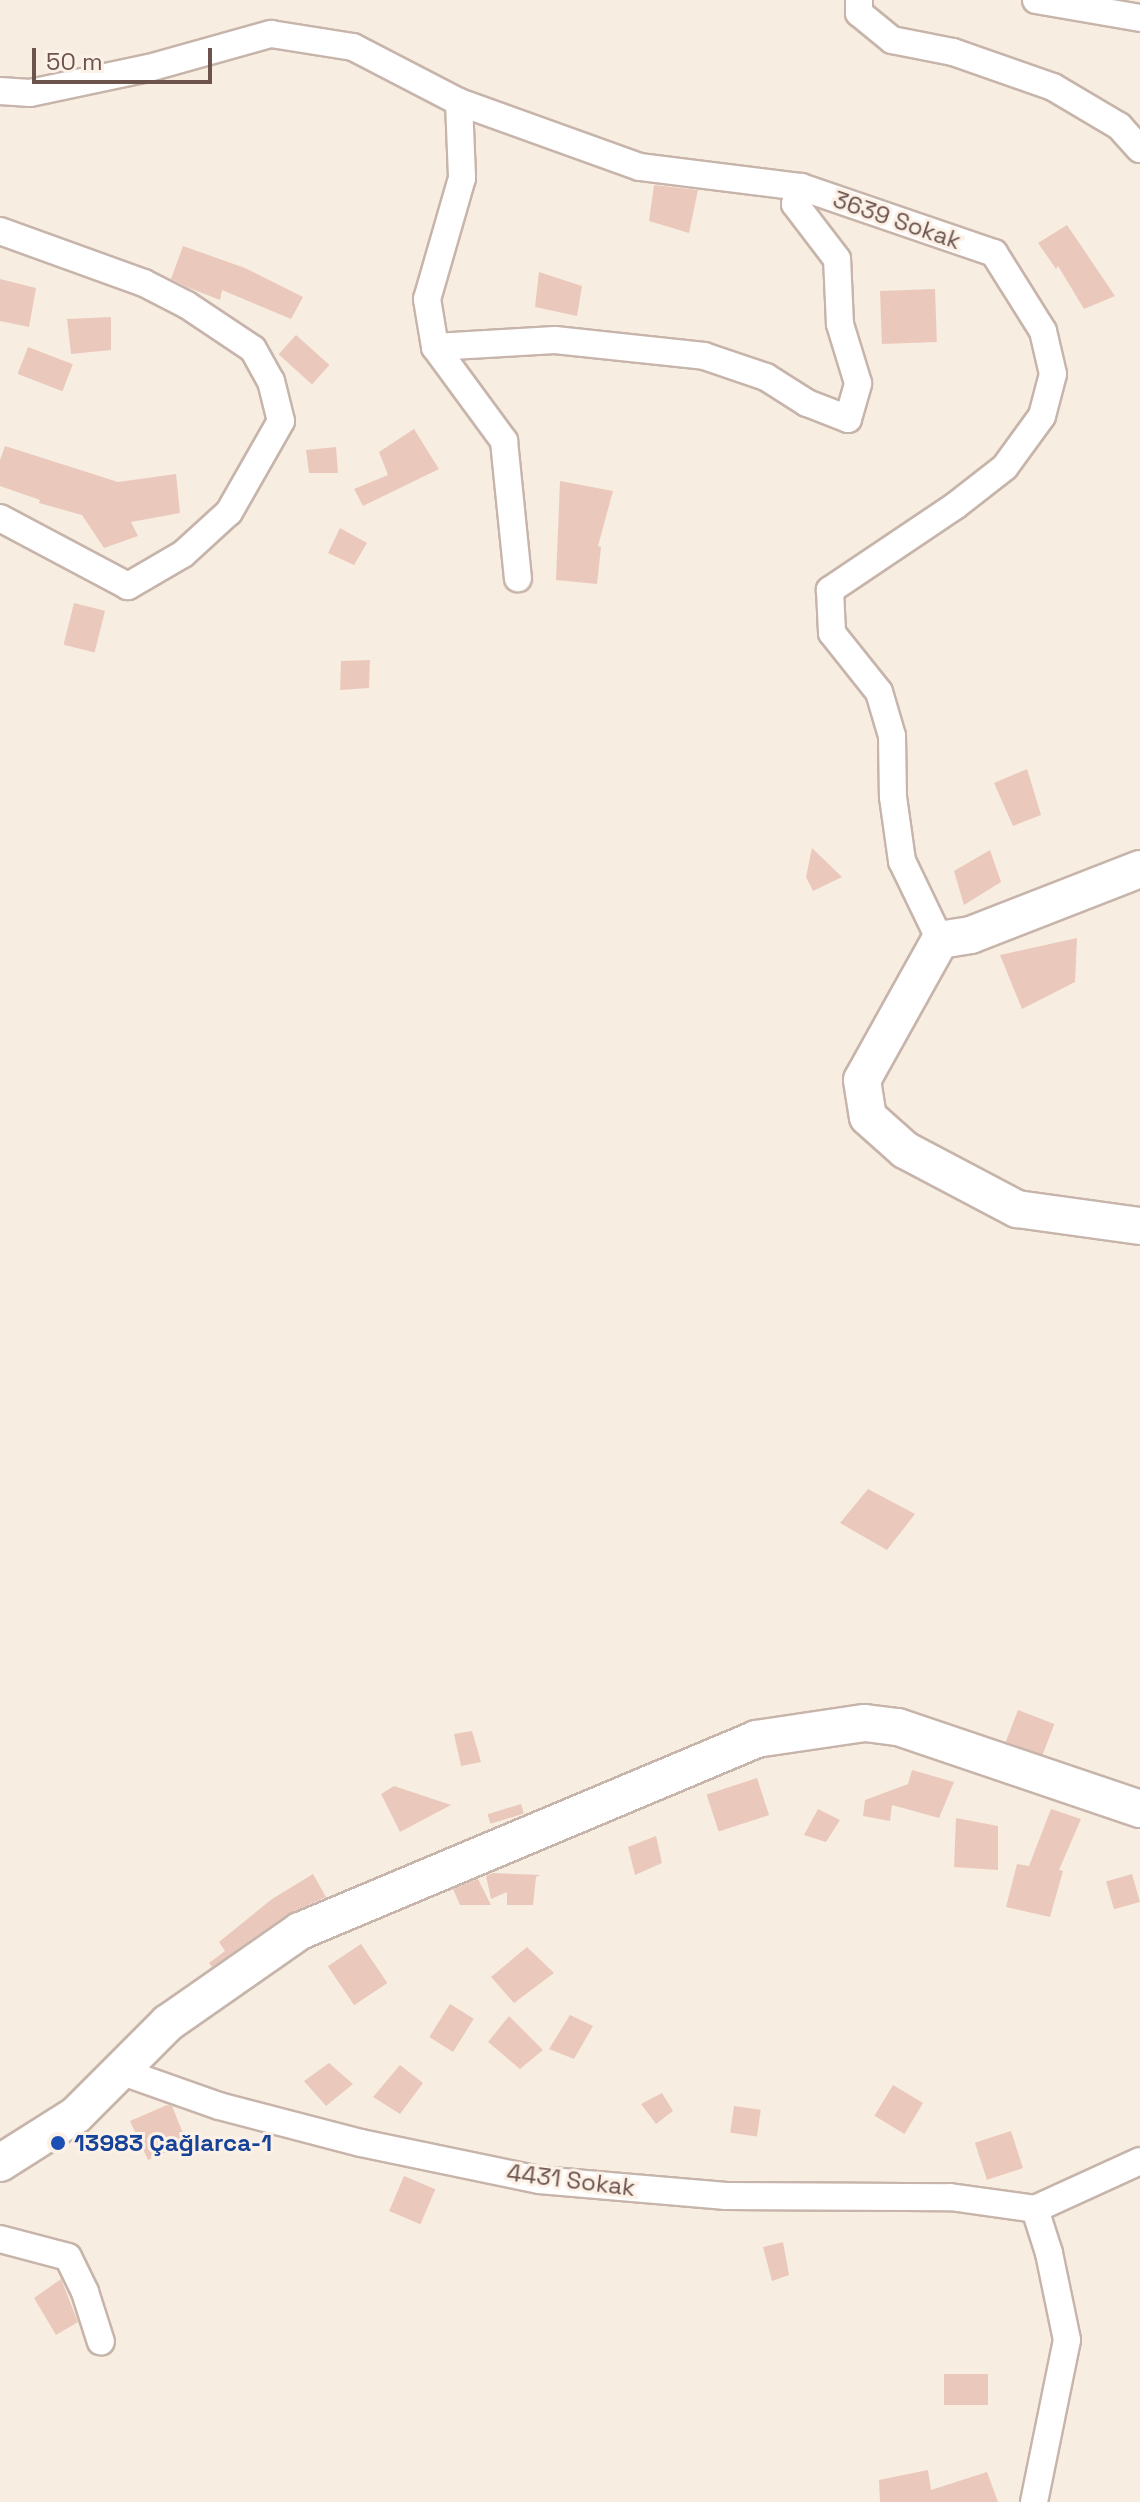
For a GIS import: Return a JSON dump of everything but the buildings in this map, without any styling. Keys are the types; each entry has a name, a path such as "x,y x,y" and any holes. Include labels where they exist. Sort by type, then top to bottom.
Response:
{"street":[{"path":"859,0 859,13 892,40 953,52 1053,87 1119,126 1140,149"},
{"path":"1036,0 1140,18"},
{"name":"3639 Sokak","path":"0,91 30,93 149,68 271,34 353,47 459,102 640,167 801,187 994,253 1043,331 1053,374 1042,416 1005,467 955,506 830,590 832,633 879,692 892,736 893,797 902,861 940,940"},
{"path":"459,102 462,178 427,299 435,347 504,441 518,578"},
{"path":"435,347 555,340 704,356 766,377 807,403 848,419 858,383 840,324 837,259 795,204 801,187"},
{"path":"0,231 144,283 187,305 253,349 271,381 281,421 229,512 183,554 128,586 0,518"},
{"path":"1140,869 971,935 940,940 862,1080 868,1117 905,1150 1017,1209 1140,1226"},
{"path":"0,2163 76,2115 168,2023 300,1931 756,1739 865,1723 898,1727 1140,1809"},
{"name":"4431 Sokak","path":"120,2071 219,2106 361,2143 539,2180 726,2196 950,2197 1035,2209"},
{"path":"1034,2502 1067,2340 1049,2253 1035,2209 1140,2161"},
{"path":"0,2239 68,2257 85,2292 101,2342"}],"place":[{"name":"13983 Çağlarca-1","path":"58,2143"}]}
